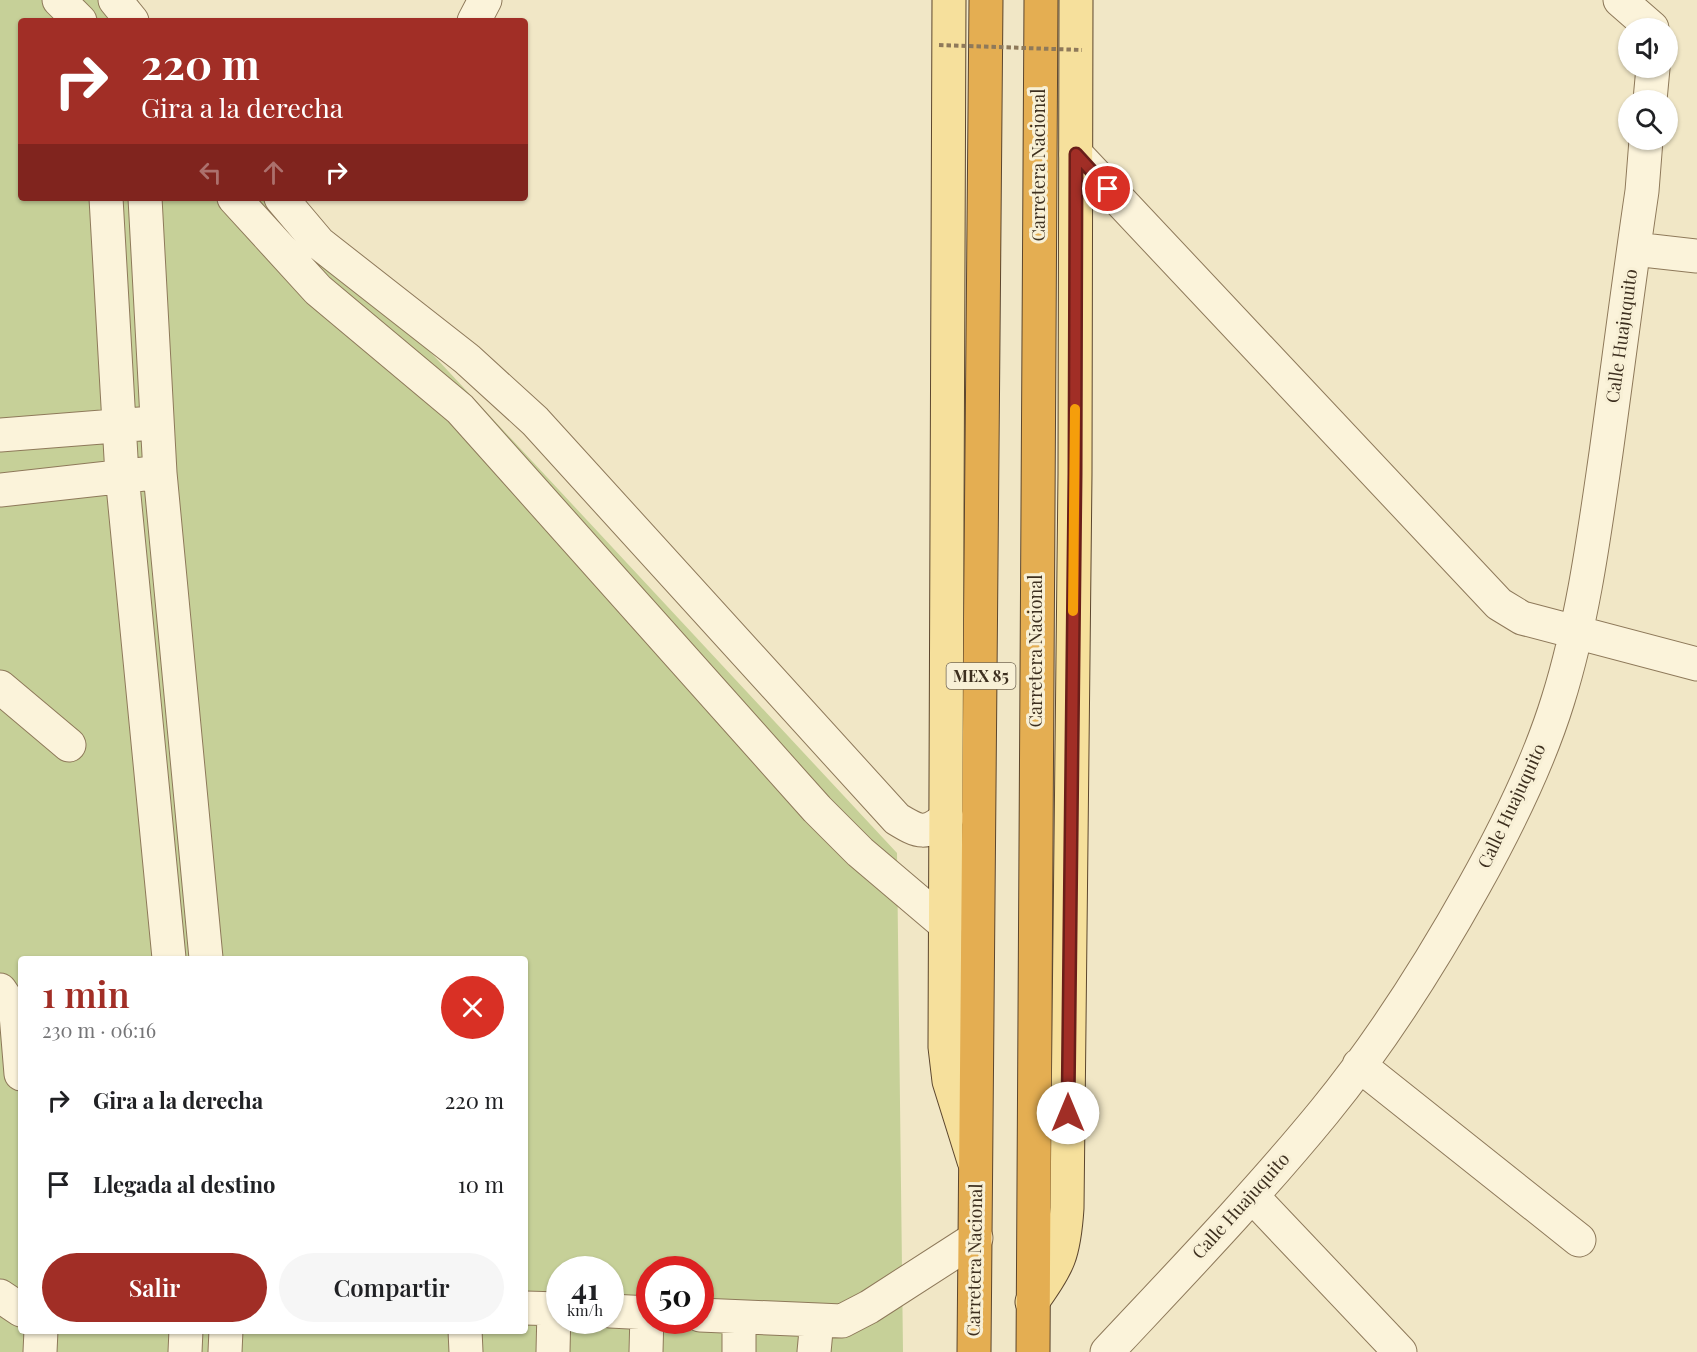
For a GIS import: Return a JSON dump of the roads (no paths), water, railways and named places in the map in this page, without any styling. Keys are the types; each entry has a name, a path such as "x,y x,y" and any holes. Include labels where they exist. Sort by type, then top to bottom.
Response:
{"highway":[{"name":"Carretera Nacional","path":"974,1352 987,0"},
{"name":"Carretera Nacional","path":"1033,1352 1041,0"}],"main road":[{"name":"Carretera Nacional","path":"949,0 945,1047 949,1081 976,1168"},
{"name":"Carretera Nacional","path":"1032,1302 1050,1277 1061,1256 1067,1208 1076,0"}],"street":[{"path":"59,0 77,18"},
{"path":"98,0 98,18"},
{"path":"115,0 130,18"},
{"path":"475,18 484,0"},
{"path":"1620,0 1642,18"},
{"path":"1656,18 1659,0"},
{"name":"Calle Huajuquito","path":"1107,1352 1252,1196 1325,1111 1386,1030 1439,949 1489,859 1532,772 1558,700 1577,631 1597,514 1634,249 1645,150"},
{"path":"1076,154 1499,604 1522,618 1697,664"},
{"path":"106,201 122,475 169,956"},
{"path":"146,201 160,473 206,956"},
{"path":"237,201 318,290 460,409 817,809 860,852 946,925"},
{"path":"284,201 319,243 467,359 535,421 897,819 916,831 933,828 947,818"},
{"path":"1634,249 1697,256"},
{"path":"0,435 157,423"},
{"path":"0,490 122,475 160,473"},
{"path":"0,687 69,745"},
{"path":"8,1002 18,1057"},
{"path":"1359,1065 1579,1240"},
{"path":"1252,1196 1400,1352"},
{"path":"714,1316 842,1321 869,1307 976,1238"},
{"path":"0,1296 18,1308"},
{"path":"738,1352 740,1317"},
{"path":"814,1352 817,1320"},
{"path":"40,1352 41,1334"},
{"path":"185,1352 186,1334"},
{"path":"225,1352 226,1334"},
{"path":"465,1334 465,1352"},
{"path":"550,1334 553,1352"},
{"path":"646,1352 647,1334"}]}
